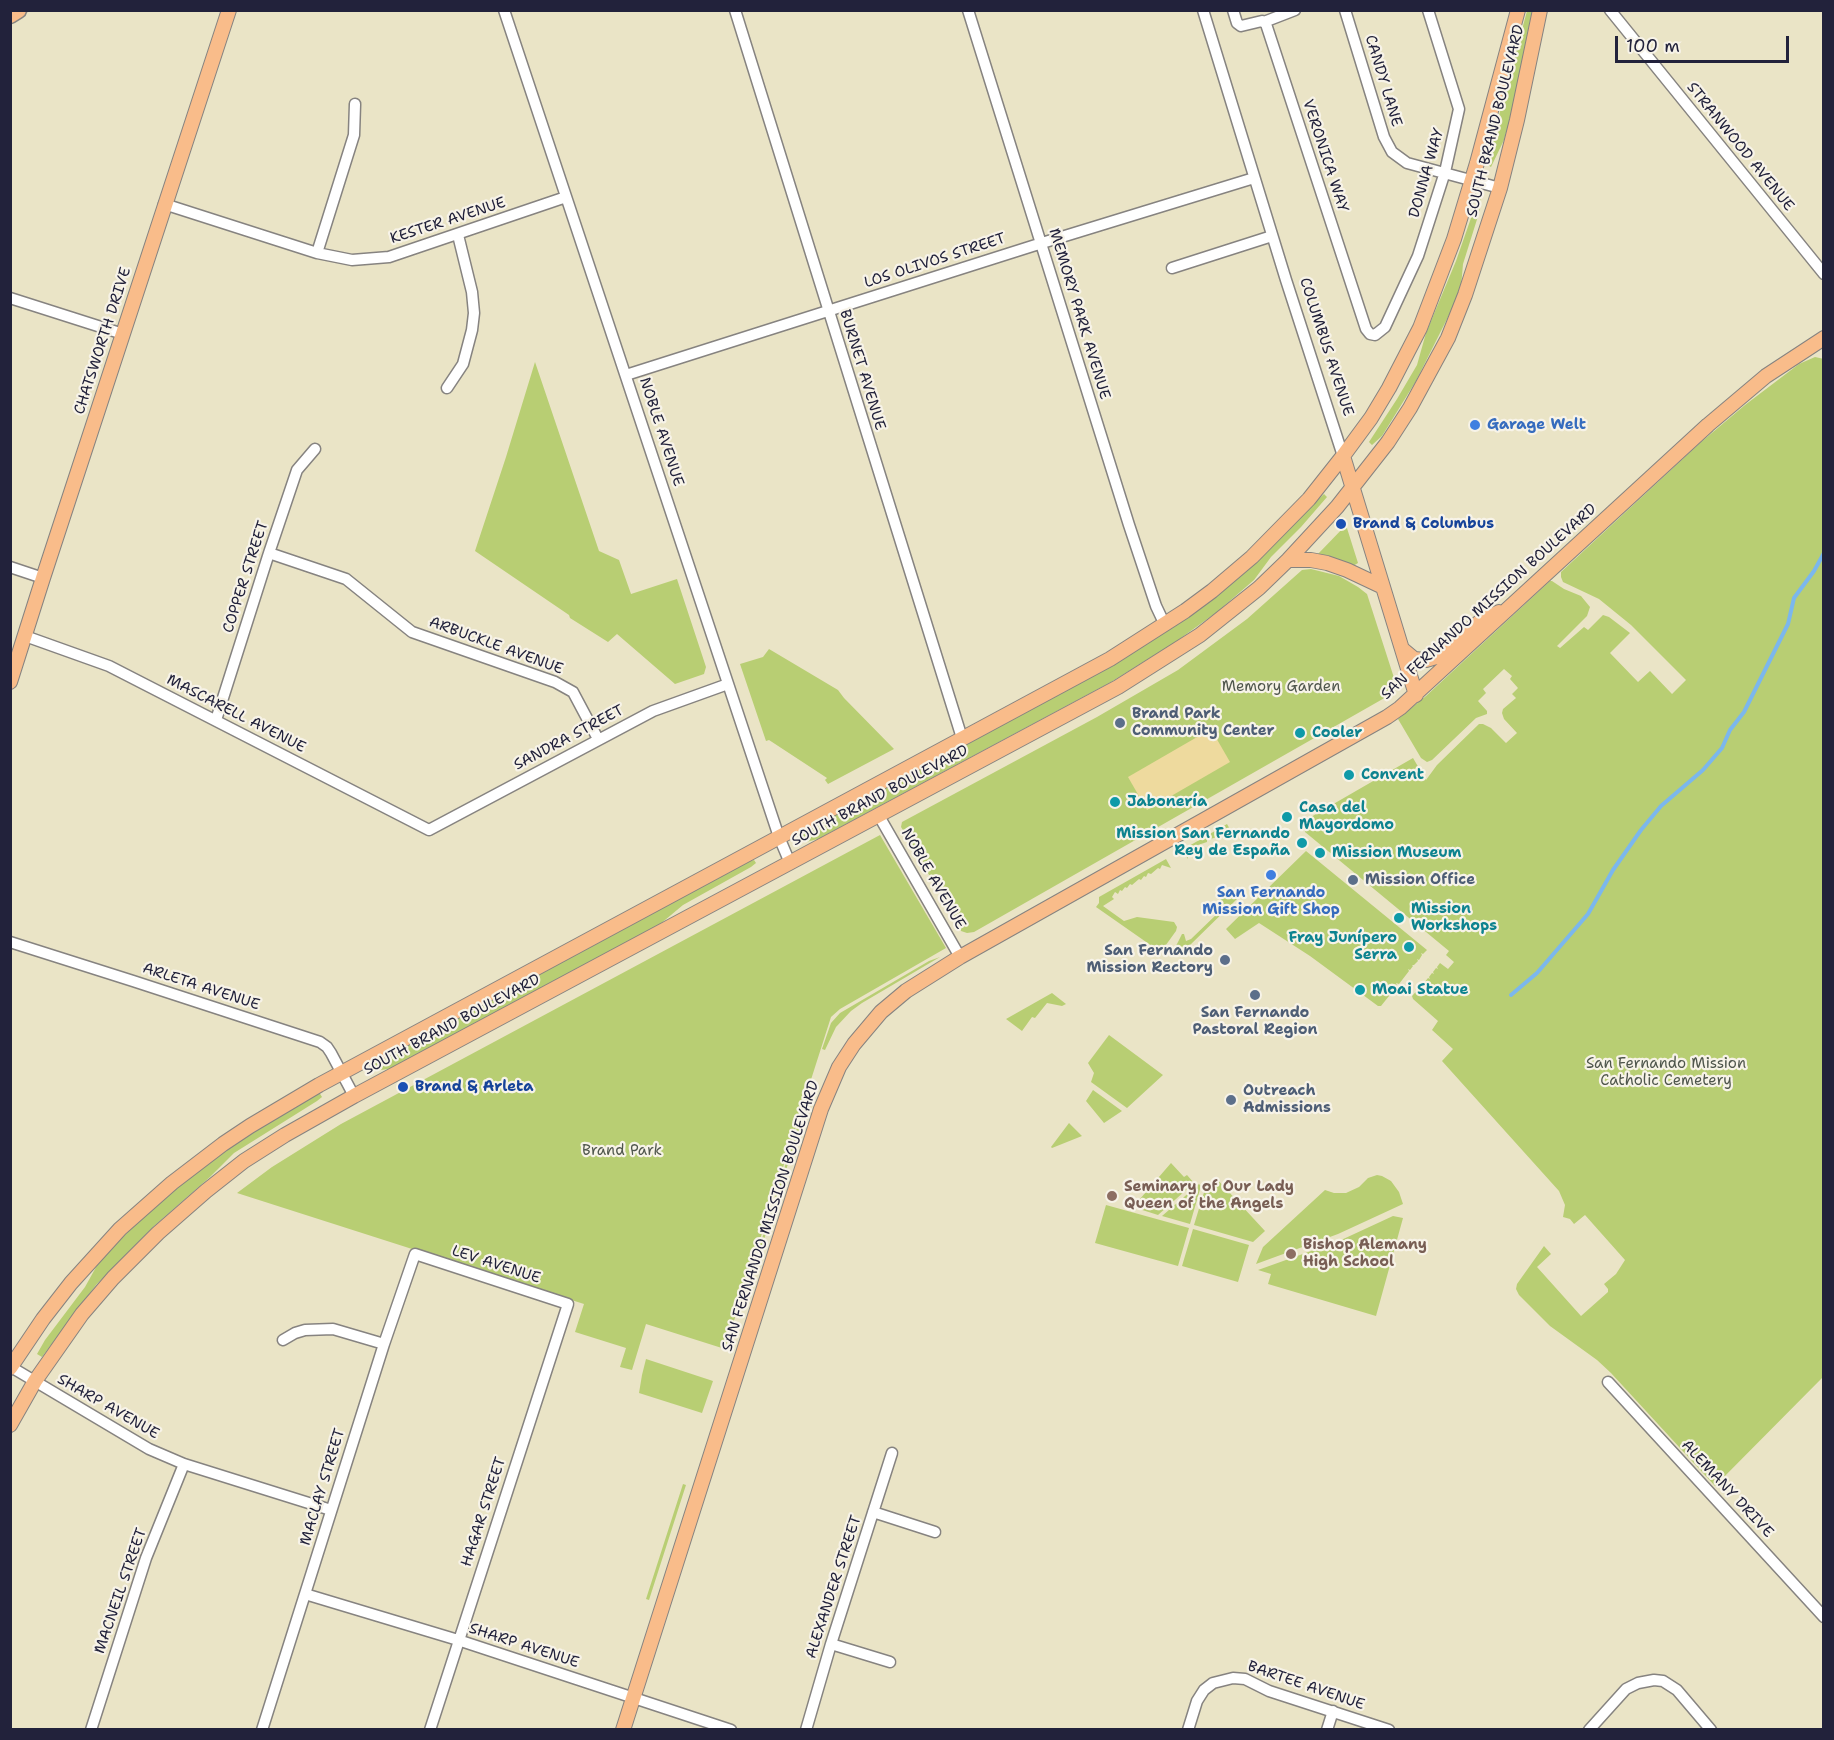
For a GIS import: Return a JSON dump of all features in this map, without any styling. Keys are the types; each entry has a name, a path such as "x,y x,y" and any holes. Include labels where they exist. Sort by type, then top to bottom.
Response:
{"highway":[{"path":"10,15 18,10"}],"main road":[{"name":"CHATSWORTH DRIVE","path":"10,682 229,10"},
{"name":"SOUTH BRAND BOULEVARD","path":"11,1368 43,1319 71,1283 120,1230 172,1183 222,1143 342,1072 1079,676 1165,625 1212,591 1252,557 1309,499 1371,418 1420,328 1454,239 1518,10"},
{"name":"SOUTH BRAND BOULEVARD","path":"10,1425 35,1382 82,1314 113,1278 158,1233 244,1161 354,1096 879,816 1145,671 1232,611 1288,560 1337,507 1388,442 1410,408 1448,338 1465,295 1500,188 1540,10"},
{"name":"SAN FERNANDO MISSION BOULEVARD","path":"623,1730 830,1086 854,1044 891,1001 960,957 1387,717 1416,694 1734,403 1766,376 1824,338"},
{"name":"COLUMBUS AVENUE","path":"1343,456 1416,694"},
{"path":"1288,560 1311,560 1337,566 1383,587"},
{"path":"1402,649 1411,657 1420,660 1436,657 1482,620 1510,608"}],"street":[{"name":"NOBLE AVENUE","path":"504,10 779,837 790,863"},
{"name":"BURNET AVENUE","path":"735,10 962,738"},
{"name":"MEMORY PARK AVENUE","path":"969,10 1129,525 1156,606 1165,625"},
{"name":"COLUMBUS AVENUE","path":"1203,10 1272,236 1343,456"},
{"path":"1233,10 1237,23 1241,26 1264,22 1295,10"},
{"name":"CANDY LANE","path":"1345,10 1384,137 1392,152 1407,163 1500,188"},
{"name":"DONNA WAY","path":"1375,335 1385,327 1418,256 1445,172 1459,109 1428,10"},
{"name":"STRANWOOD AVENUE","path":"1610,10 1824,274"},
{"name":"VERONICA WAY","path":"1264,22 1366,329 1370,334 1375,335"},
{"path":"317,253 354,135 355,104"},
{"name":"LOS OLIVOS STREET","path":"626,375 1254,178"},
{"name":"KESTER AVENUE","path":"165,204 317,253 352,260 389,257 566,197"},
{"path":"447,388 463,364 474,313 472,292 458,235"},
{"path":"1172,268 1272,236"},
{"path":"10,298 123,334"},
{"name":"COPPER STREET","path":"216,720 297,470 315,449"},
{"name":"ARBUCKLE AVENUE","path":"269,553 346,579 412,632 555,682 573,692 598,739"},
{"path":"10,567 43,578"},
{"name":"MASCARELL AVENUE","path":"25,636 109,666 429,830"},
{"name":"SANDRA STREET","path":"429,830 653,711 728,684"},
{"name":"NOBLE AVENUE","path":"879,816 960,957"},
{"name":"ARLETA AVENUE","path":"10,942 320,1042 331,1053 354,1096"},
{"name":"LEV AVENUE","path":"415,1254 568,1304"},
{"name":"MACLAY STREET","path":"262,1730 384,1344 415,1254"},
{"name":"HAGAR STREET","path":"430,1730 568,1304"},
{"path":"283,1340 305,1330 333,1329 384,1344"},
{"name":"SHARP AVENUE","path":"11,1368 129,1438 184,1464 331,1510"},
{"name":"ALEMANY DRIVE","path":"1608,1382 1824,1617"},
{"name":"ALEXANDER STREET","path":"806,1730 891,1453"},
{"name":"MACNEIL STREET","path":"91,1730 146,1558 184,1464"},
{"path":"873,1512 935,1532"},
{"name":"SHARP AVENUE","path":"305,1594 458,1640 731,1730"},
{"path":"831,1644 890,1662"},
{"name":"BARTEE AVENUE","path":"1188,1730 1197,1701 1204,1690 1213,1683 1233,1678 1245,1679 1269,1691 1389,1730"},
{"path":"1589,1730 1626,1689 1649,1680 1663,1682 1677,1690 1711,1730"},
{"path":"1327,1730 1333,1712"}],"green space":[{"path":"1527,11 1532,11 1511,115 1504,140 1491,167 1486,164"},
{"path":"1478,198 1481,199 1479,213 1463,264 1461,287 1451,311 1416,381 1382,436 1372,445 1369,442 1417,365 1426,333 1456,261"},
{"name":"San Fernando Mission Catholic Cemetery","path":"1815,357 1824,359 1823,1377 1715,1486 1611,1373 1550,1326 1519,1295 1516,1289 1517,1284 1544,1246 1551,1254 1537,1267 1581,1316 1608,1292 1604,1284 1616,1274 1625,1260 1585,1215 1574,1224 1570,1219 1563,1217 1565,1205 1559,1191 1442,1061 1453,1049 1432,1030 1438,1021 1412,996 1423,984 1425,985 1424,983 1428,978 1430,979 1432,973 1434,974 1436,968 1438,969 1440,963 1448,969 1454,962 1446,955 1449,951 1305,832 1304,821 1413,758 1426,780 1437,765 1479,724 1491,728 1506,743 1517,733 1504,719 1502,713 1503,709 1516,698 1512,694 1518,688 1510,679 1512,676 1504,669 1483,689 1486,693 1478,701 1487,714 1476,718 1432,760 1427,762 1421,758 1398,719 1550,581 1581,596 1590,607 1587,616 1557,646 1560,648 1584,627 1588,630 1603,615 1609,617 1630,633 1610,653 1638,682 1650,671 1672,694 1686,680 1631,625 1599,599 1563,582 1561,572 1700,443 1799,364"},
{"path":"535,362 599,551 619,560 631,594 677,579 706,667 704,674 675,684 617,634 608,642 475,551"},
{"path":"1324,494 1327,497 1271,557 1254,580 1217,612 1174,643 1111,682 818,839 806,842 801,833 1114,665 1175,626 1194,613"},
{"path":"1346,525 1358,563 1353,566 1340,560 1317,555"},
{"name":"Memory Garden","path":"1311,569 1339,576 1367,594 1396,684 1395,692 974,932 961,931 925,868 926,866 901,827 902,822 1097,717 1178,670 1247,619 1302,570"},
{"path":"769,649 838,690 894,749 828,784 825,780 827,778 769,740 766,741 740,664 763,657"},
{"path":"1227,824 1230,829 1226,829 1226,832 1217,834 1217,837 1207,840 1193,850 1188,850 1188,859 1182,850"},
{"name":"Brand Park","path":"880,835 946,948 840,1009 831,1017 725,1349 646,1324 632,1370 620,1367 626,1348 575,1332 584,1304 237,1193 272,1167 341,1124"},
{"path":"1306,851 1427,950 1421,953 1419,960 1417,959 1418,961 1412,965 1410,970 1408,969 1409,971 1399,984 1396,983 1397,986 1381,1006 1259,923 1235,939 1226,929"},
{"path":"1166,859 1171,868 1162,865 1160,869 1158,868 1151,874 1148,873 1146,877 1120,890 1118,894 1115,892 1112,897 1114,899 1103,906 1124,921 1137,917 1174,922 1177,927 1176,931 1159,951 1096,907 1099,897"},
{"path":"754,860 756,863 751,867 683,905 659,925 396,1066 374,1071 370,1065 746,862"},
{"path":"1228,894 1234,895 1237,899 1188,947 1171,956 1182,934 1186,941 1191,939 1218,913 1216,903"},
{"path":"940,957 851,1011 836,1027 825,1050 822,1049 831,1023 840,1013 929,961"},
{"path":"1052,993 1066,1004 1062,1006 1047,1003 1035,1018 1032,1017 1022,1031 1006,1019"},
{"path":"1109,1035 1163,1075 1127,1108 1091,1082 1094,1073 1088,1063"},
{"path":"1093,1090 1122,1111 1104,1123 1086,1101"},
{"path":"319,1092 322,1097 317,1101 234,1153 154,1226 96,1285 42,1357 37,1354 85,1287 100,1260 148,1212 210,1161"},
{"path":"1069,1123 1082,1136 1052,1148 1051,1147"},
{"path":"797,1128 799,1129 744,1303 742,1302"},
{"path":"1171,1163 1184,1177 1187,1175 1194,1183 1158,1215 1133,1207"},
{"path":"1377,1175 1391,1181 1399,1192 1403,1204 1338,1234 1256,1264 1263,1247 1325,1190 1346,1193 1359,1187 1368,1178"},
{"path":"1216,1178 1265,1231 1253,1242 1194,1225 1205,1189 1210,1189 1214,1185"},
{"path":"1199,1184 1201,1186 1190,1224 1162,1216"},
{"path":"1106,1205 1189,1228 1178,1266 1095,1243"},
{"path":"1393,1216 1403,1218 1376,1316 1268,1284 1271,1274 1258,1270 1339,1241"},
{"path":"1193,1229 1249,1245 1238,1282 1182,1266"},
{"path":"646,1359 713,1381 702,1413 639,1393"},
{"path":"683,1484 686,1485 649,1600 646,1599"}],"sand":[{"path":"1211,729 1230,762 1147,810 1128,777"}],"waterway":[{"path":"1511,995 1537,973 1588,914 1613,870 1661,806 1703,770 1722,748 1730,730 1744,712 1788,624 1794,598 1824,553"}],"place":[{"name":"Garage Welt","path":"1475,425"},
{"name":"Brand & Columbus","path":"1341,524"},
{"name":"Brand Park Community Center","path":"1120,723"},
{"name":"Cooler","path":"1300,733"},
{"name":"Convent","path":"1349,775"},
{"name":"Jabonería","path":"1115,802"},
{"name":"Casa del Mayordomo","path":"1287,817"},
{"name":"Mission San Fernando Rey de España","path":"1302,843"},
{"name":"Mission Museum","path":"1320,853"},
{"name":"San Fernando Mission Gift Shop","path":"1271,875"},
{"name":"Mission Office","path":"1353,880"},
{"name":"Mission Workshops","path":"1399,918"},
{"name":"Fray Junípero Serra","path":"1409,947"},
{"name":"San Fernando Mission Rectory","path":"1225,960"},
{"name":"Moai Statue","path":"1360,990"},
{"name":"San Fernando Pastoral Region","path":"1255,995"},
{"name":"Brand & Arleta","path":"403,1087"},
{"name":"Outreach Admissions","path":"1231,1100"},
{"name":"Seminary of Our Lady Queen of the Angels","path":"1112,1196"},
{"name":"Bishop Alemany High School","path":"1291,1254"}]}
